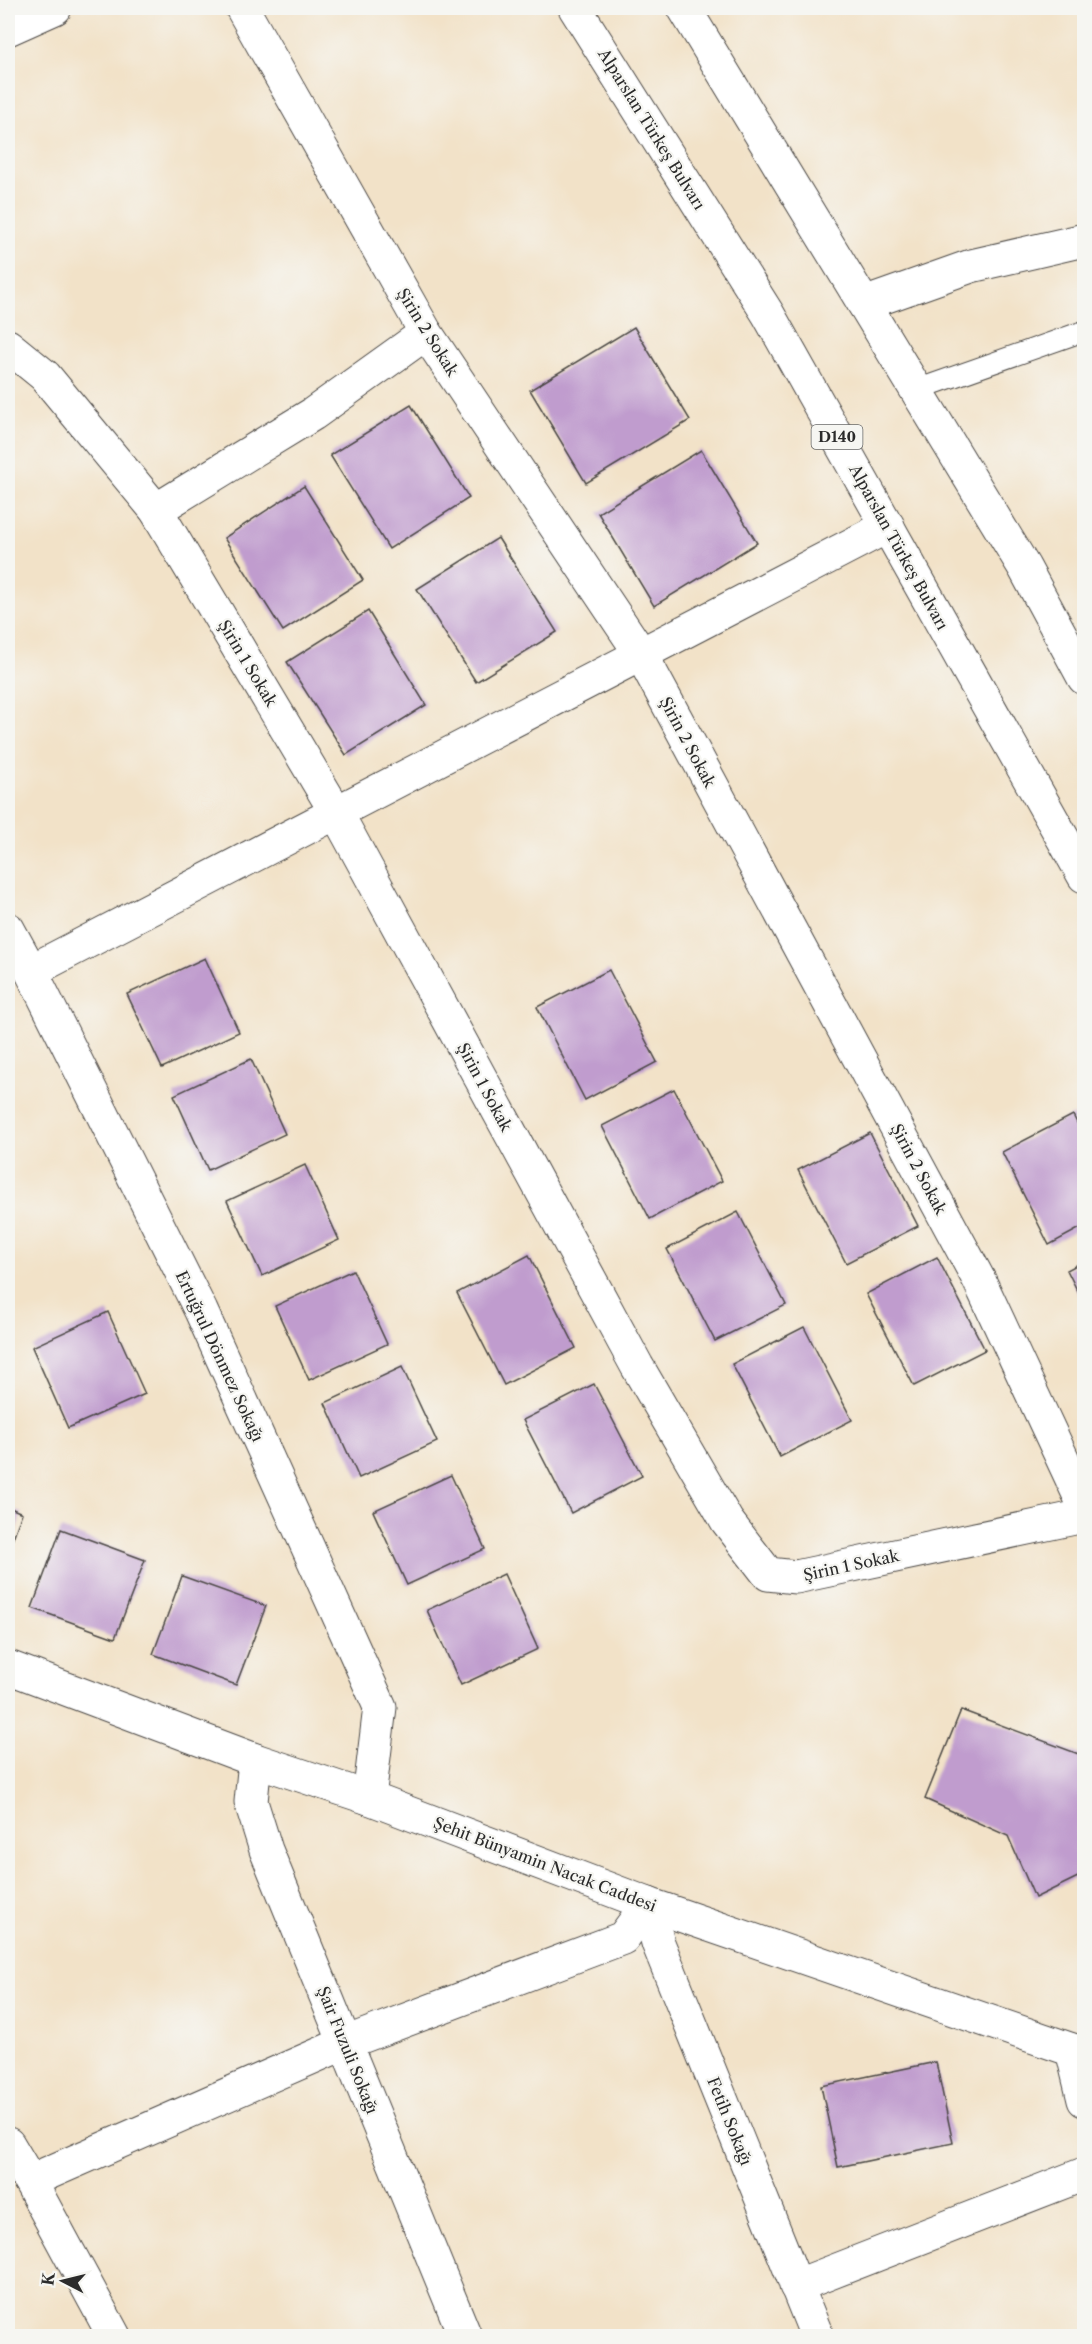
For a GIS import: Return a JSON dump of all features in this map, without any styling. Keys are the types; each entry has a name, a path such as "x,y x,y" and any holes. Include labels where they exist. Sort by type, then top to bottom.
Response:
{"main road":[{"path":"8,29 55,8"},
{"name":"Şirin 2 Sokak","path":"242,8 426,333 641,654 979,1280 1084,1505"},
{"name":"Alparslan Türkeş Bulvarı","path":"575,8 768,314 1084,876"},
{"path":"684,8 1024,567 1084,678"},
{"path":"864,304 971,266 1084,240"},
{"path":"156,510 313,414 426,333"},
{"name":"Şirin 1 Sokak","path":"8,346 45,376 156,510 336,812 637,1366 727,1521 768,1574 796,1577 1084,1516"},
{"path":"32,972 888,526"},
{"name":"Ertuğrul Dönmez Sokağı","path":"8,929 32,972 201,1311 380,1707 369,1798"},
{"name":"Şehit Bünyamin Nacak Caddesi","path":"8,1667 255,1760 369,1798 648,1904 1078,2052"},
{"name":"Şair Fuzuli Sokağı","path":"255,1760 251,1802 260,1831 465,2337"},
{"path":"30,2181 345,2043 623,1938 648,1904"},
{"name":"Fetih Sokağı","path":"648,1904 658,1943 817,2337"},
{"path":"1078,2052 1084,2100"},
{"path":"8,2144 114,2337"},
{"path":"796,2286 1084,2174"}],"lane":[{"path":"916,390 1084,331"}],"building":[{"path":"634,327 690,420 586,483 530,390"},
{"path":"411,405 469,498 389,549 330,455"},
{"path":"701,450 757,543 654,606 598,513"},
{"path":"304,486 363,580 283,631 224,538"},
{"path":"498,538 557,632 476,682 417,589"},
{"path":"368,611 426,705 346,755 287,662"},
{"path":"205,958 239,1032 162,1068 127,994"},
{"path":"609,970 657,1062 585,1100 537,1007"},
{"path":"251,1059 285,1134 208,1170 174,1095"},
{"path":"674,1089 722,1181 650,1219 602,1126"},
{"path":"1073,1115 1084,1137 1084,1226 1049,1245 1002,1152"},
{"path":"870,1133 918,1226 846,1263 798,1170"},
{"path":"305,1165 339,1240 262,1276 227,1201"},
{"path":"738,1212 786,1305 715,1341 667,1249"},
{"path":"529,1255 576,1348 504,1385 457,1293"},
{"path":"937,1257 985,1350 914,1386 866,1294"},
{"path":"1084,1261 1084,1304 1067,1270"},
{"path":"353,1270 387,1344 309,1380 275,1306"},
{"path":"108,1312 145,1394 68,1428 32,1347"},
{"path":"804,1327 852,1420 780,1457 732,1364"},
{"path":"402,1367 437,1442 359,1478 325,1403"},
{"path":"594,1384 642,1476 571,1513 523,1420"},
{"path":"451,1475 485,1549 407,1585 373,1511"},
{"path":"8,1507 22,1513 8,1552"},
{"path":"61,1529 145,1560 115,1638 32,1608"},
{"path":"504,1574 538,1649 461,1685 427,1610"},
{"path":"182,1576 266,1606 236,1685 153,1654"},
{"path":"961,1710 1084,1756 1084,1874 1035,1898 1008,1836 925,1799"},
{"path":"936,2062 953,2143 838,2167 821,2086"}]}
